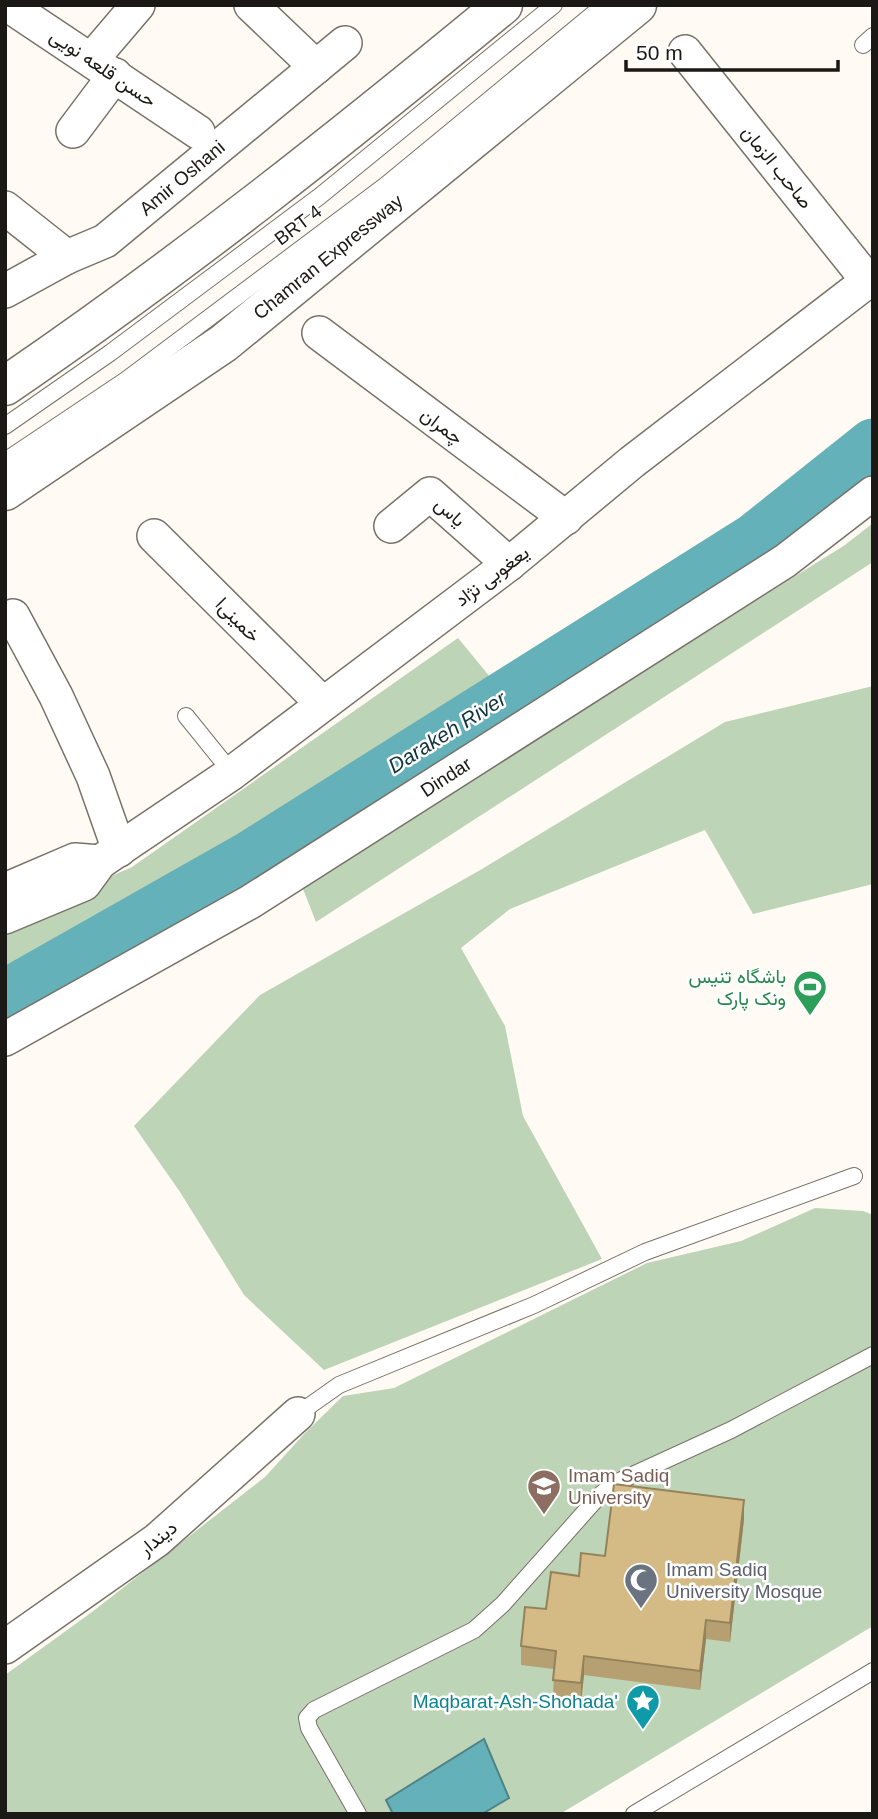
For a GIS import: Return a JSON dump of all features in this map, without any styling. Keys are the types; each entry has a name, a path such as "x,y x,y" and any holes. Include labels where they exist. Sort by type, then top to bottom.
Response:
{"highway":[{"path":"5,386 96,324 357,125 503,5"},
{"name":"Chamran Expressway","path":"5,491 223,343 637,5"}],"street":[{"name":"حسن قلعه نویی","path":"8,5 198,132"},
{"path":"72,131 103,67 138,5"},
{"path":"251,5 316,67"},
{"name":"Amir Oshani","path":"5,291 67,257 105,241 345,43"},
{"name":"صاحب الزمان","path":"685,52 870,279"},
{"path":"5,208 67,257"},
{"name":"یعغوبی نژاد","path":"5,917 84,884 109,856 232,773 509,565 632,462 870,279"},
{"name":"چمران","path":"319,333 566,519"},
{"name":"Dindar","path":"5,1039 250,902 785,561 873,493"},
{"name":"یاس","path":"391,526 430,494 509,565"},
{"name":"lخمینی","path":"154,536 322,703"},
{"path":"5,890 75,860 109,856 93,776 56,696 13,616"},
{"name":"دیندار","path":"5,1647 158,1540 298,1414"}],"lane":[{"name":"BRT 4","path":"5,426 110,353 320,196 554,5"},
{"name":"BRT 4","path":"5,461 126,380 386,185 604,5"},
{"path":"186,716 232,773"},
{"path":"298,1414 339,1385 534,1305 645,1252 854,1176"},
{"path":"358,1814 309,1728 307,1718 314,1710 474,1630 502,1604 599,1496 613,1484 731,1430 873,1356"},
{"path":"634,1814 873,1671"}],"green space":[{"path":"873,523 873,562 316,922 301,884 845,545"},
{"path":"458,638 495,683 86,936 5,980 5,923 132,867"},
{"path":"873,686 873,884 753,914 705,830 510,909 461,948 505,1026 523,1116 602,1259 324,1370 244,1295 180,1192 134,1126 260,995 482,869 725,722"},
{"name":"Imam Sadiq University","path":"815,1208 863,1211 873,1215 873,1626 560,1814 5,1814 5,1675 92,1612 265,1477 343,1396 394,1388 647,1263 741,1241"}],"water":[{"path":"484,1739 509,1798 482,1814 393,1814 386,1800"}],"building":[{"name":"Imam Sadiq University Mosque","path":"614,1484 744,1500 730,1623 706,1620 700,1671 584,1656 581,1683 553,1680 556,1651 521,1646 525,1607 546,1609 551,1572 579,1576 581,1553 605,1556"}],"waterway":[{"name":"Darakeh River","path":"5,995 247,858 755,538 873,444"}],"place":[{"name":"باشگاه تنیس ونک پارک","path":"810,1017"},
{"name":"Imam Sadiq University","path":"544,1516"},
{"name":"Imam Sadiq University Mosque","path":"641,1610"},
{"name":"Maqbarat-Ash-Shohada'","path":"643,1731"}]}
